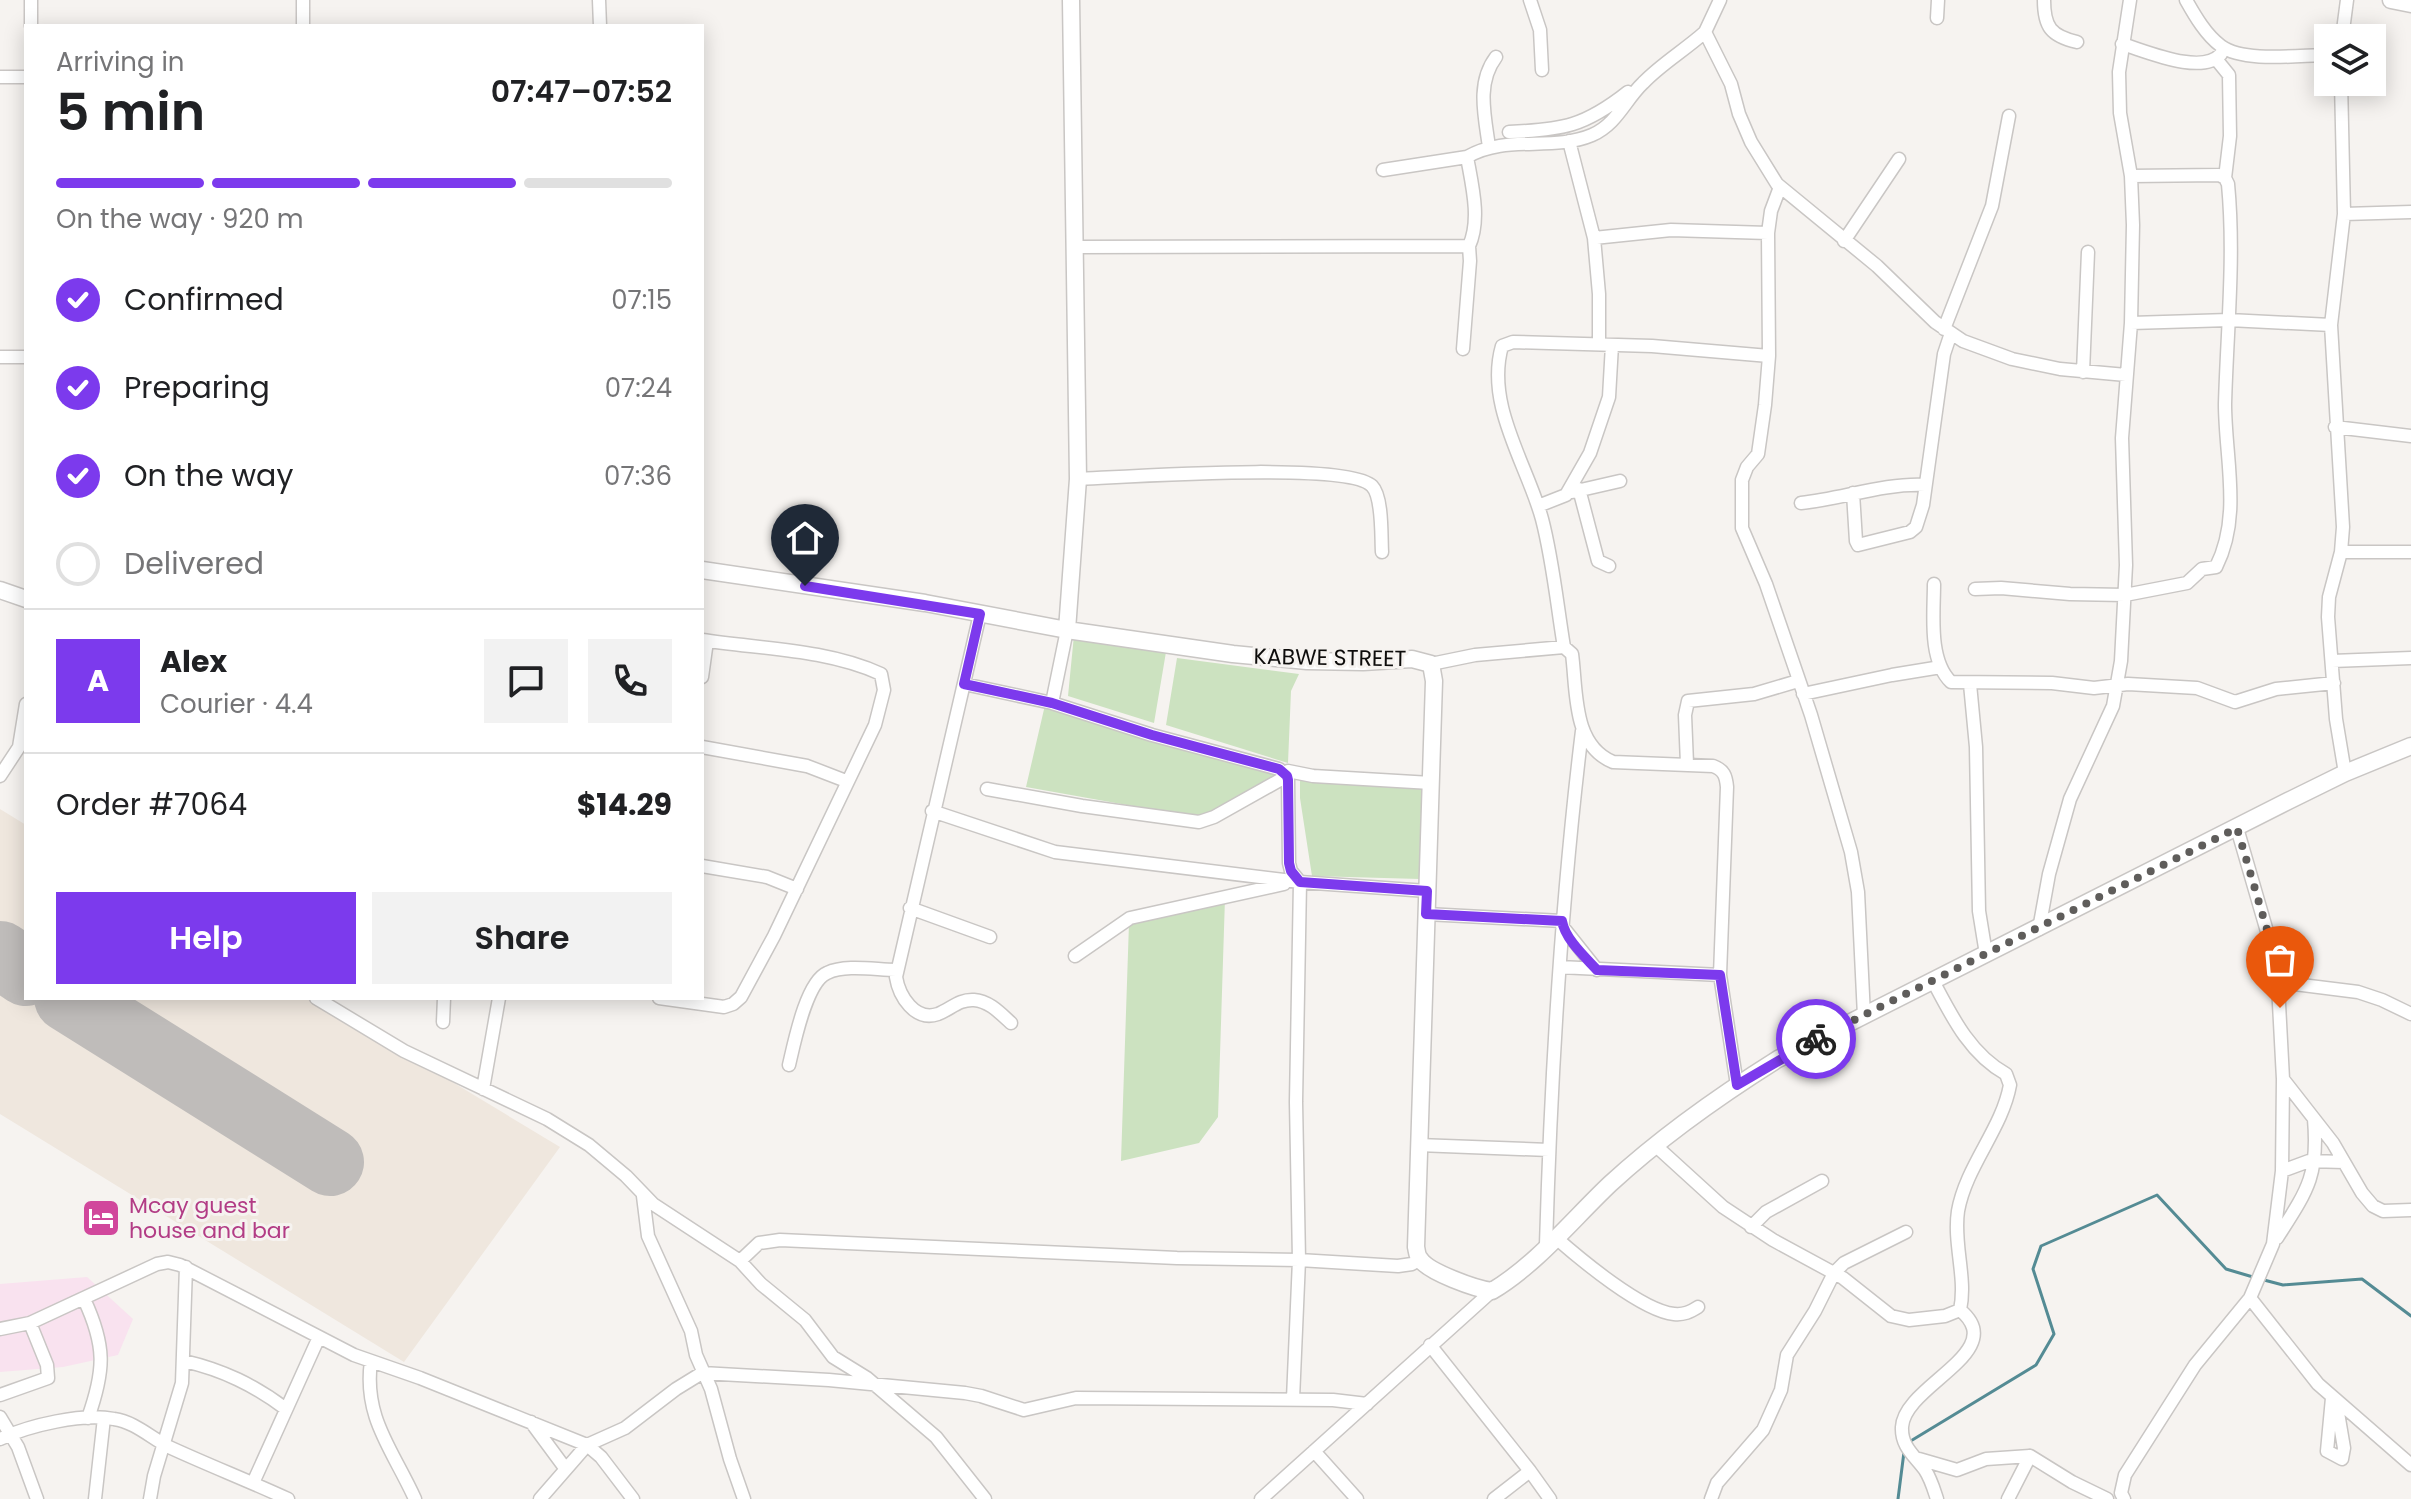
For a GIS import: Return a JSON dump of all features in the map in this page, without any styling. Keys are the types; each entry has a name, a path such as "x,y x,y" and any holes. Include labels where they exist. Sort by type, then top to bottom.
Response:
{"main road":[{"path":"1067,630 1078,479 1071,0"},
{"path":"2391,0 2411,4"},
{"name":"KABWE STREET","path":"704,570 1067,630 1272,658 1363,662 1412,659 1431,664 1434,681 1416,1233 1420,1259"},
{"path":"0,590 24,598"},
{"path":"1420,1259 1440,1273 1481,1290 1492,1291 1518,1273 1613,1182 1656,1146 1737,1085 1816,1038 2039,929 2345,773 2411,746"}],"street":[{"path":"31,0 31,24"},
{"path":"303,0 303,24"},
{"path":"599,0 600,24"},
{"path":"1530,0 1540,30 1542,70"},
{"path":"1509,132 1553,129 1589,119 1641,84 1705,32 1720,0"},
{"path":"1937,18 1938,0"},
{"path":"2044,0 2045,24 2049,31 2077,42"},
{"path":"2039,929 2049,874 2070,799 2101,734 2118,685 2125,595 2126,528 2121,461 2131,323 2131,176 2120,113 2122,44 2130,0"},
{"path":"1975,589 2125,595 2187,583 2202,569 2216,567 2221,556 2231,501 2225,414 2229,320 2229,191 2225,178 2230,136 2229,75 2221,54 2186,0"},
{"path":"2344,24 2347,0"},
{"path":"1705,32 1731,84 1751,142 1780,187 1877,266 1948,331 1984,350 2012,359 2083,372 2126,375"},
{"path":"2122,44 2183,61 2210,63 2221,54 2314,55"},
{"path":"1489,147 1484,114 1484,79 1496,57"},
{"path":"0,77 24,77"},
{"path":"1383,170 1467,157 1489,147 1569,141 1591,136 1617,117 1641,84"},
{"path":"2341,96 2344,214 2331,325 2335,427 2343,500 2341,552 2329,597 2328,617 2336,719 2345,773"},
{"path":"1853,493 1856,541 1861,544 1904,535 1916,527 1932,457 1948,331 1992,206 2009,116"},
{"path":"1566,495 1586,461 1604,414 1610,387 1594,238 1569,141"},
{"path":"1463,349 1469,246 1474,232 1467,157"},
{"path":"1844,241 1899,159"},
{"path":"2131,176 2209,175 2225,178"},
{"path":"1780,187 1771,211 1768,233 1769,356 1758,454 1747,467 1742,480 1742,528 1766,584 1803,694 1856,870 1864,1016"},
{"path":"2344,214 2411,212"},
{"path":"1594,238 1671,230 1768,233"},
{"path":"1076,247 1469,246"},
{"path":"2083,372 2088,252"},
{"path":"2131,323 2229,320 2331,325"},
{"path":"1698,1307 1679,1314 1650,1306 1550,1241 1549,1150 1562,923 1582,731 1572,654 1564,647 1548,546 1538,506 1505,415 1499,370 1502,346 1513,342 1605,344 1769,356"},
{"path":"0,357 24,357"},
{"path":"2335,427 2411,436"},
{"path":"1078,479 1308,473 1353,477 1365,481 1377,494 1382,552"},
{"path":"1538,506 1579,489 1620,481"},
{"path":"1801,503 1833,500 1853,493 1912,484 1925,485"},
{"path":"1579,489 1598,561 1609,566"},
{"path":"2341,552 2411,552"},
{"path":"1934,584 1935,641 1941,667 1951,682 2025,682 2094,688 2118,685 2197,688 2235,702 2276,689 2334,683"},
{"path":"980,614 896,970 904,1000 918,1012 931,1016 961,1001 982,1001 1011,1023"},
{"path":"1052,703 1067,630"},
{"path":"672,1000 724,1007 741,997 797,889 879,713 884,690 881,674 814,656 705,640"},
{"path":"1431,664 1475,655 1564,647"},
{"path":"2332,661 2411,658"},
{"path":"1803,694 1941,667"},
{"path":"1687,764 1685,715 1688,701 1742,696 1798,681"},
{"path":"964,684 1052,703 1288,773 1431,783"},
{"path":"1970,684 1976,747 1979,911 1986,954"},
{"path":"0,776 22,748 24,726"},
{"path":"1582,731 1597,754 1613,762 1713,766 1721,769 1726,777 1720,975 1737,1085"},
{"path":"704,747 807,766 846,781"},
{"path":"987,789 1199,822 1214,817 1288,773"},
{"path":"1288,773 1289,863 1294,882 1299,1260 1293,1399"},
{"path":"932,811 1055,852 1294,882 1427,891"},
{"path":"2237,828 2269,934 2278,982 2283,1079 2282,1171 2273,1244"},
{"path":"704,866 767,877 797,889"},
{"path":"1075,956 1130,918 1294,882"},
{"path":"910,908 990,937"},
{"path":"1426,914 1562,923 1597,970"},
{"path":"1560,967 1720,975"},
{"path":"789,1065 800,1020 822,976 843,970 896,970"},
{"path":"1933,981 1972,1046 1987,1063 2006,1074 2010,1085 1958,1212 1962,1290 1960,1310"},
{"path":"2278,982 2358,992 2411,1014"},
{"path":"319,1000 415,1057 547,1119 589,1145 626,1176 643,1196 689,1230 740,1261 761,1284 805,1320 833,1357 877,1387 936,1437 985,1499"},
{"path":"443,1022 444,1000"},
{"path":"483,1089 499,1000"},
{"path":"2283,1079 2373,1206 2383,1211 2411,1210"},
{"path":"2120,1497 2125,1475 2195,1365 2250,1298 2273,1244 2301,1200 2316,1161 2314,1119"},
{"path":"1418,1145 1549,1150"},
{"path":"1656,1146 1708,1194 1751,1227 1834,1273 1898,1319 1945,1316 1960,1310"},
{"path":"2282,1171 2302,1163 2344,1162"},
{"path":"1751,1227 1766,1212 1822,1181"},
{"path":"643,1196 648,1236 691,1331 744,1499"},
{"path":"1711,1499 1717,1483 1763,1430 1775,1408 1787,1355 1815,1311 1834,1273 1844,1263 1906,1232"},
{"path":"740,1261 759,1243 780,1240 1398,1266 1420,1259"},
{"path":"0,1329 30,1323 157,1264 168,1262 186,1267 371,1361 587,1445 601,1457 633,1499"},
{"path":"150,1499 154,1476 179,1399 184,1361 186,1267"},
{"path":"1261,1499 1492,1291"},
{"path":"2250,1298 2334,1400 2411,1465"},
{"path":"84,1299 97,1331 102,1366 88,1418"},
{"path":"1937,1499 1925,1470 1905,1445 1902,1427 1907,1410 1919,1395 1970,1349 1973,1326 1960,1310"},
{"path":"0,1395 48,1378 47,1365 30,1323"},
{"path":"253,1483 319,1337"},
{"path":"1430,1345 1550,1499"},
{"path":"184,1361 232,1376 261,1390 286,1409"},
{"path":"371,1361 369,1394 374,1417 415,1499"},
{"path":"540,1499 587,1445 625,1428 702,1373 829,1380 981,1396 1024,1410 1076,1398 1293,1399 1367,1404"},
{"path":"0,1417 6,1437 37,1499"},
{"path":"95,1499 104,1418"},
{"path":"6,1437 41,1425 104,1418 132,1425 164,1444 288,1499"},
{"path":"531,1422 565,1468"},
{"path":"1314,1451 1357,1499"},
{"path":"1910,1454 1928,1463 1957,1470 1986,1459 2030,1456 2107,1499"},
{"path":"2008,1499 2030,1456"},
{"path":"1494,1499 1530,1471"}],"shaded area":[{"path":"0,809 24,824 24,1000 316,1000 560,1147 404,1362 0,1114"},
{"path":"87,1277 133,1319 118,1355 63,1367 0,1372 0,1284"}],"green space":[{"path":"1074,635 1166,652 1154,723 1068,696"},
{"path":"1177,658 1299,674 1291,691 1288,763 1166,725"},
{"path":"1045,705 1280,776 1211,820 1026,787"},
{"path":"1300,774 1422,776 1420,879 1312,876 1300,798"},
{"path":"1225,898 1218,1117 1199,1143 1121,1161 1129,923"}],"waterway":[{"path":"1909,1442 2036,1365 2054,1334 2033,1269 2041,1246 2157,1195 2226,1269 2253,1277"},
{"path":"2264,1280 2283,1285 2362,1279 2411,1316"},
{"path":"1898,1499 1904,1452"}],"runway":[{"path":"0,955 24,971"},
{"path":"71,1000 330,1162"}],"way so far":[{"path":"1816,1039 2237,828 2277,966 2280,1008"}],"place":[{"name":"Mcay guest house and bar","path":"101,1218"}],"route":[{"path":"805,586 980,614 964,684 1052,703 1152,735 1279,769 1288,780 1289,863 1300,882 1427,891 1426,914 1562,921 1570,938 1597,970 1720,975 1737,1085 1816,1039"}]}
